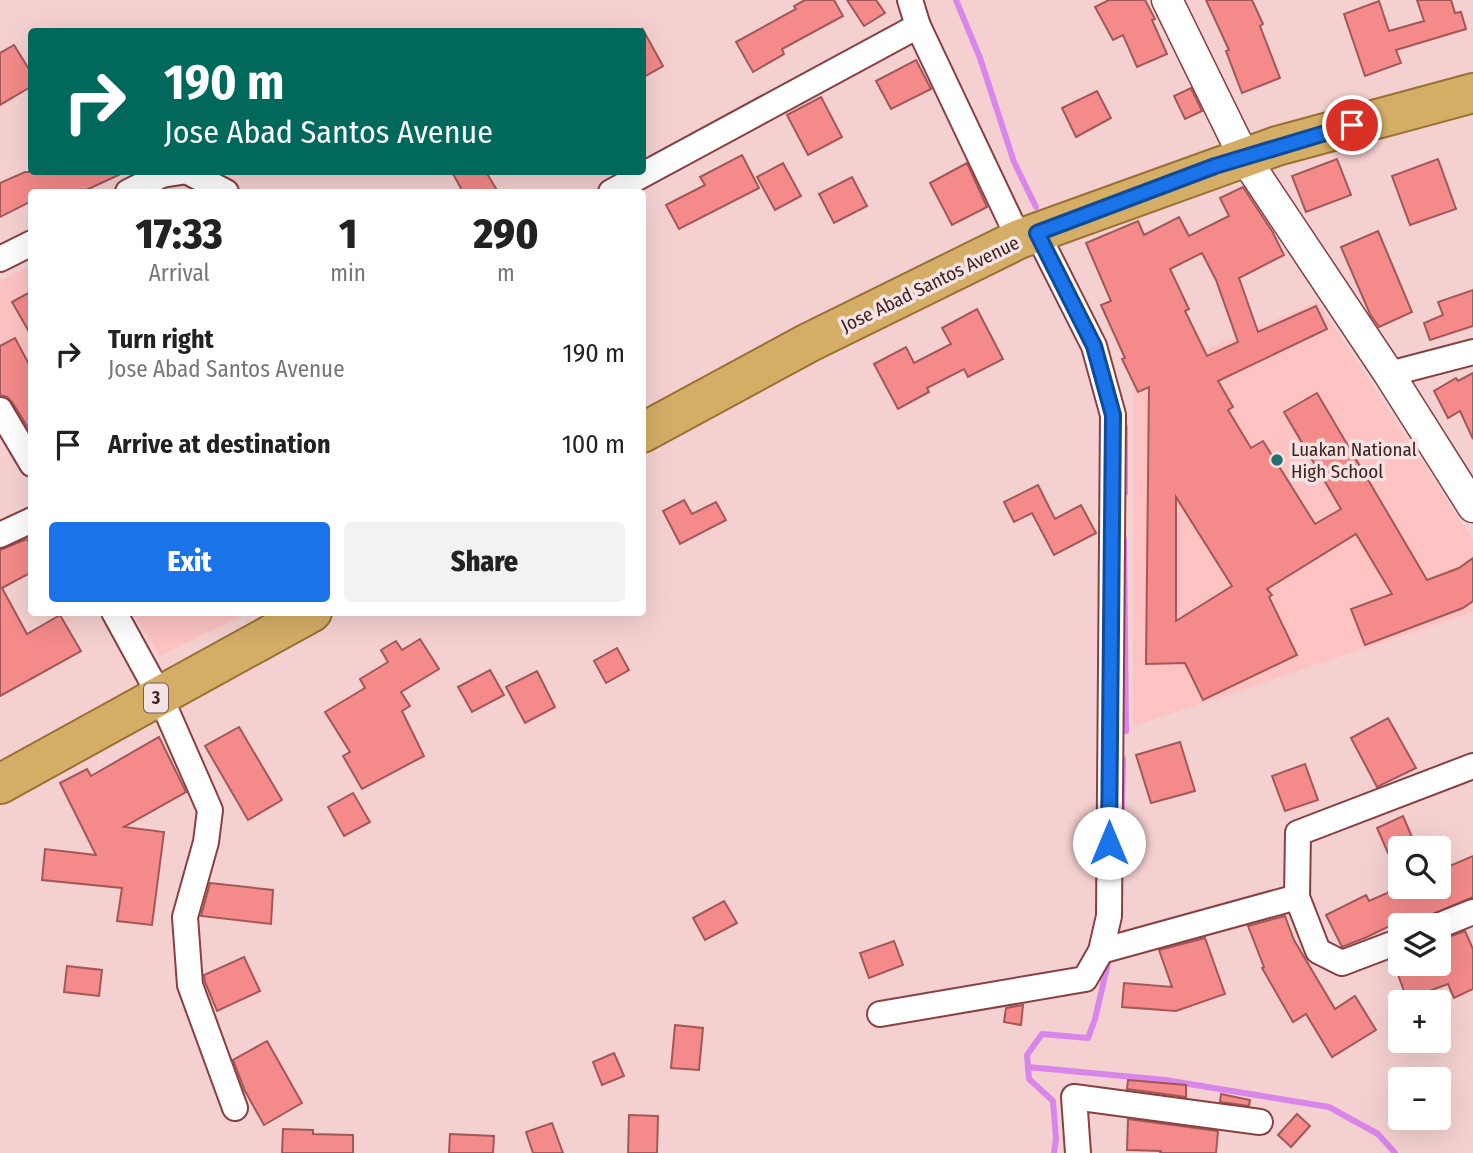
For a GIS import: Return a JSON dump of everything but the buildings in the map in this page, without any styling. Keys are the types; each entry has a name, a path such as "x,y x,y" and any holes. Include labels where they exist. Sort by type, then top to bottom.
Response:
{"highway":[{"name":"Jose Abad Santos Avenue","path":"646,431 808,343 1028,236 1244,157 1473,93"},
{"name":"3","path":"0,784 305,616"}],"street":[{"path":"880,1014 1085,979 1101,951 1109,916 1113,415 1094,346 1028,236 918,26 909,0"},
{"path":"1167,0 1244,157 1389,374 1473,507"},
{"path":"646,173 918,26"},
{"path":"134,189 162,175"},
{"path":"194,175 220,189"},
{"path":"617,189 642,175"},
{"path":"0,259 28,245"},
{"path":"1389,374 1473,352"},
{"path":"0,410 28,457"},
{"path":"0,535 28,522"},
{"path":"116,616 160,696 210,810 206,842 185,917 190,985 234,1108"},
{"path":"1388,946 1342,963 1318,951 1297,897 1298,833 1473,766"},
{"path":"1101,951 1297,897"},
{"path":"1451,921 1473,912"},
{"path":"1078,1153 1074,1097 1260,1122"}],"shaded area":[{"path":"28,267 28,440 0,393 0,281"},
{"name":"Luakan National High School","path":"1318,302 1473,540 1473,612 1133,726 1133,380"},
{"path":"135,616 241,616 160,656"}],"waterway":[{"path":"956,0 980,58 1014,162 1036,207"},
{"path":"1125,427 1125,493"},
{"path":"1124,539 1126,731"},
{"path":"1121,844 1123,759"},
{"path":"1054,1153 1056,1139 1053,1101 1029,1079 1027,1055 1042,1034 1088,1038 1108,963"},
{"path":"1028,1067 1165,1080 1329,1107 1378,1134 1395,1153"}],"place":[{"name":"Luakan National High School","path":"1277,460"}],"route":[{"path":"1109,843 1113,415 1094,346 1037,233 1215,166 1352,125"}]}
